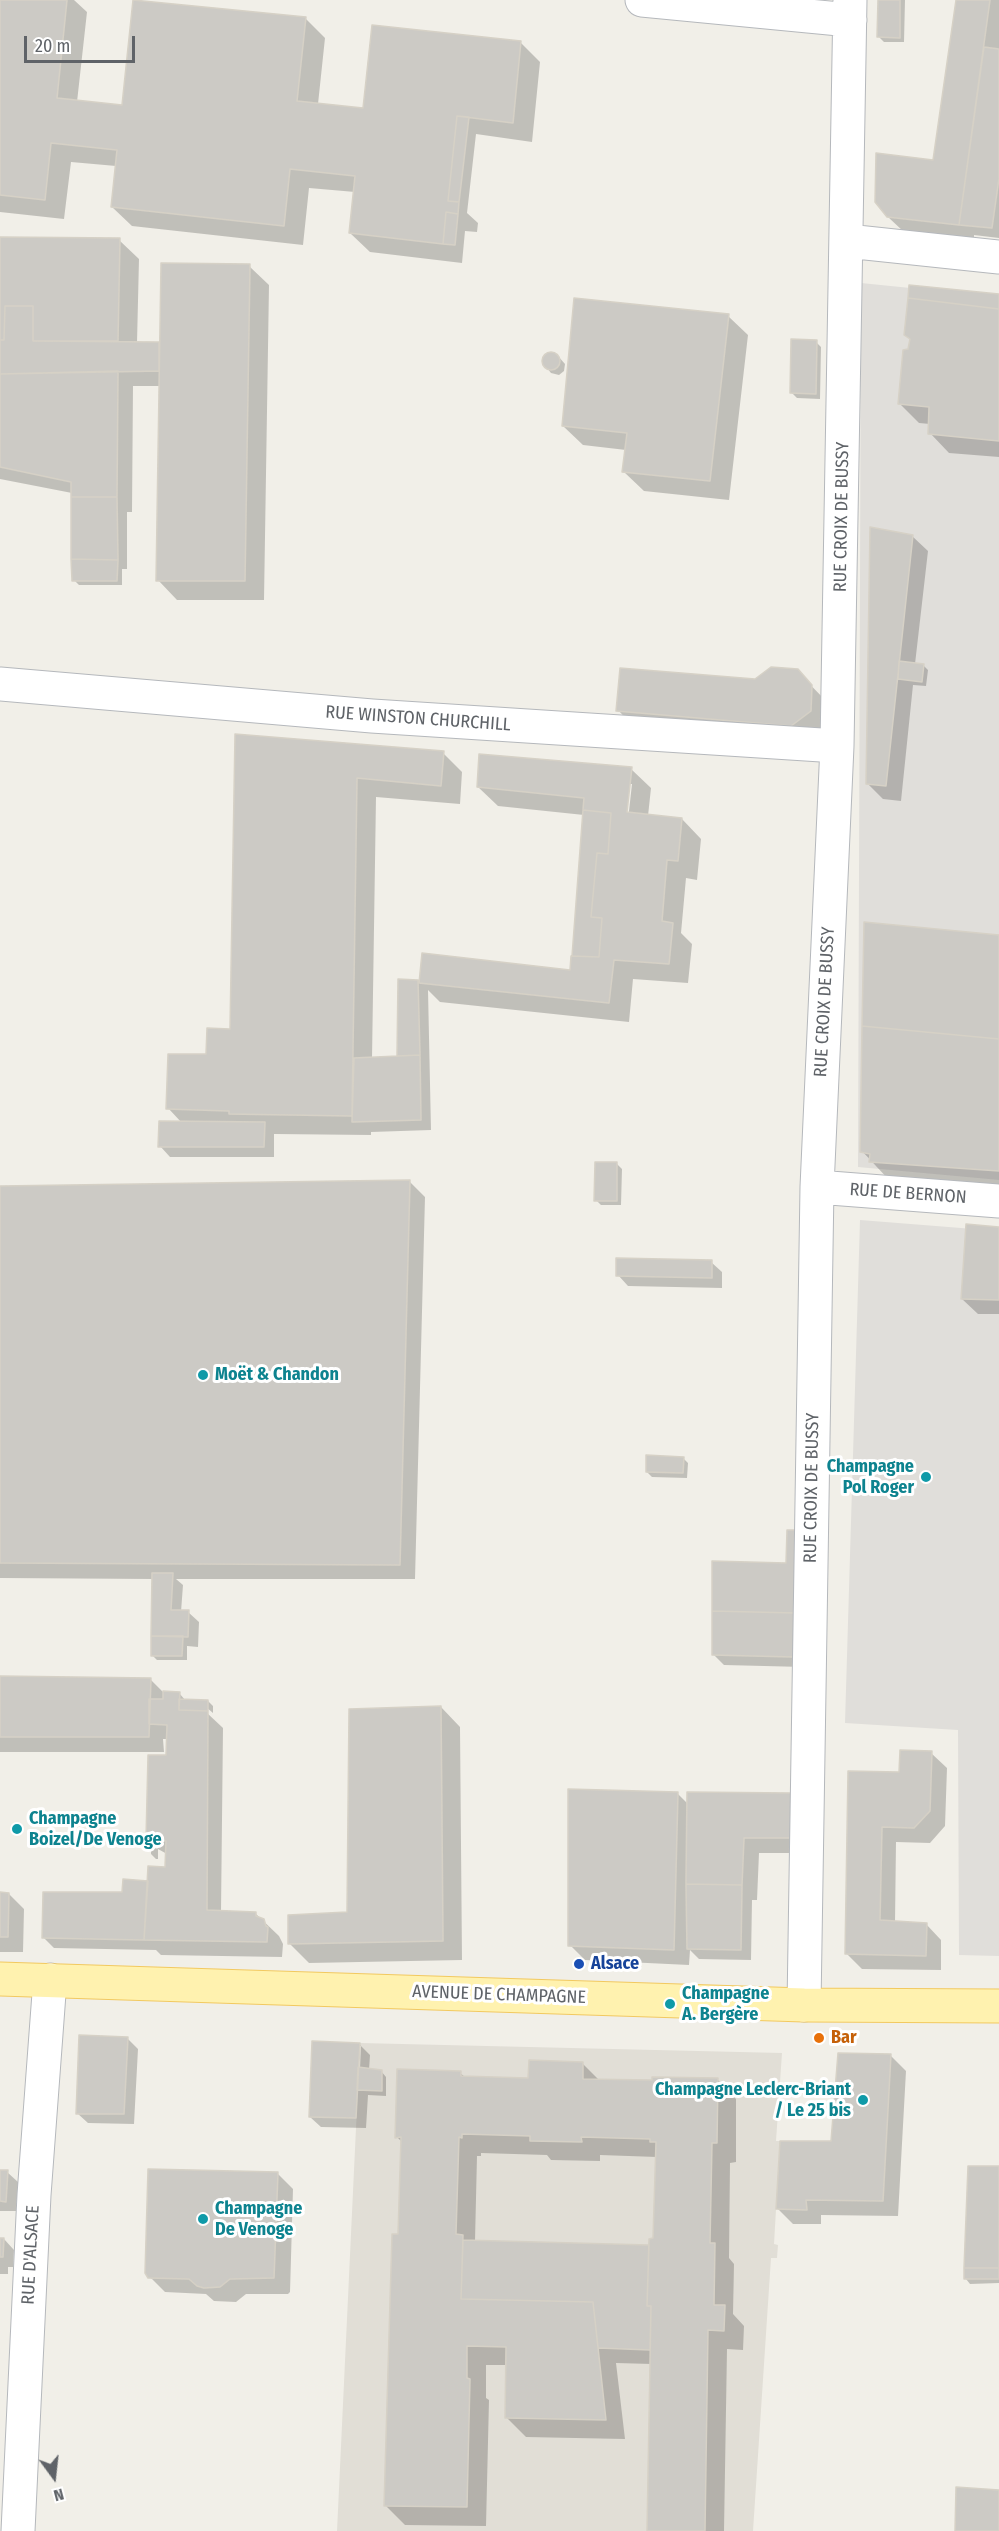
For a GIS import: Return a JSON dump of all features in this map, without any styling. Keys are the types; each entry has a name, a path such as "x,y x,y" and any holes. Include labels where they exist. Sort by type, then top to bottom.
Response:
{"main road":[{"name":"AVENUE DE CHAMPAGNE","path":"0,1979 804,2005 999,2006"}],"street":[{"path":"642,0 850,10"},
{"name":"RUE CROIX DE BUSSY","path":"804,2005 816,1187 837,746 850,10"},
{"path":"847,241 999,257"},
{"name":"RUE WINSTON CHURCHILL","path":"0,684 372,716 837,746"},
{"name":"RUE DE BERNON","path":"816,1187 999,1201"},
{"name":"RUE D'ALSACE","path":"18,2531 34,2195 50,1980"}],"shaded area":[{"path":"861,283 999,297 999,1180 858,1167"},
{"name":"Champagne Pol Roger","path":"860,1220 999,1231 999,1956 959,1955 958,1730 845,1723"},
{"path":"360,2043 782,2053 776,2141 780,2141 774,2244 778,2245 777,2258 771,2258 753,2531 337,2531"}],"building":[{"path":"0,0 67,0 57,98 122,105 133,0 306,17 297,101 363,108 372,25 521,41 513,123 457,116 448,201 459,202 458,214 446,212 443,244 349,233 355,176 290,169 284,226 111,207 117,150 51,143 45,200 0,195"},
{"path":"878,0 900,0 900,38 877,37"},
{"path":"956,0 990,0 959,225 887,217 875,202 876,153 933,160"},
{"path":"984,47 999,49 999,178 992,228 959,225"},
{"path":"457,116 469,117 459,202 448,201"},
{"path":"446,212 458,214 455,245 443,244"},
{"path":"0,237 120,238 118,341 33,341 33,306 5,306 4,340 0,340"},
{"path":"161,263 250,264 245,581 156,581"},
{"path":"909,285 999,294 999,309 908,298"},
{"path":"574,298 729,314 710,481 622,472 627,433 562,426"},
{"path":"908,298 999,309 999,441 928,434 929,407 898,404 903,350 908,349 910,339 904,335"},
{"path":"5,306 33,306 33,341 159,342 159,371 0,374 0,340 4,340"},
{"path":"791,339 817,340 816,394 790,393"},
{"path":"547,352 555,352 560,357 558,368 547,370 542,365 542,357"},
{"path":"118,371 117,497 71,497 71,482 0,467 0,374"},
{"path":"71,497 117,497 118,560 71,559"},
{"path":"870,527 913,535 886,786 866,784"},
{"path":"71,559 118,560 117,581 72,581"},
{"path":"899,661 924,664 922,682 898,679"},
{"path":"771,667 798,669 812,685 811,711 791,726 616,711 620,668 755,679"},
{"path":"235,734 444,751 441,786 357,778 352,1116 229,1114 229,1111 166,1109 168,1054 206,1054 207,1028 230,1029"},
{"path":"479,754 632,767 627,812 682,818 678,861 667,860 662,921 673,923 669,964 614,960 609,1003 419,983 422,953 570,970 571,956 599,957 602,918 591,917 597,853 608,854 611,813 583,810 584,798 477,787"},
{"path":"583,810 611,813 608,854 597,853 591,917 602,918 599,957 572,956"},
{"path":"864,922 999,935 999,1039 862,1026"},
{"path":"398,979 418,980 420,1055 397,1056"},
{"path":"862,1026 999,1039 999,1171 869,1162 870,1154 860,1152"},
{"path":"420,1055 421,1120 352,1122 354,1058"},
{"path":"159,1121 265,1122 264,1147 158,1147"},
{"path":"595,1162 617,1162 617,1201 594,1201"},
{"name":"Moёt & Chandon","path":"410,1180 400,1565 0,1563 0,1186"},
{"path":"966,1224 999,1227 999,1300 961,1299"},
{"path":"616,1258 712,1260 712,1278 616,1276"},
{"path":"646,1455 684,1457 683,1473 646,1472"},
{"path":"787,1530 797,1530 795,1613 712,1611 712,1561 786,1563"},
{"path":"152,1573 173,1573 171,1610 189,1610 188,1637 151,1636"},
{"path":"712,1611 795,1613 794,1657 712,1655"},
{"path":"151,1636 183,1636 182,1656 151,1656"},
{"path":"0,1676 151,1678 149,1737 0,1737"},
{"path":"163,1691 180,1692 179,1710 208,1711 207,1910 256,1912 256,1916 264,1919 268,1927 267,1942 144,1940 148,1866 165,1867 166,1841 146,1839 148,1755 166,1755 167,1725 149,1724 149,1699 163,1699"},
{"path":"179,1699 208,1700 208,1711 179,1710"},
{"path":"441,1706 443,1941 288,1944 288,1915 347,1912 349,1709"},
{"path":"900,1750 932,1751 930,1811 914,1828 882,1827 880,1920 927,1923 926,1956 845,1954 848,1771 899,1772"},
{"path":"568,1789 678,1792 674,1950 568,1946"},
{"path":"687,1792 792,1793 791,1838 744,1838 742,1885 686,1884"},
{"path":"123,1879 148,1881 144,1940 42,1938 43,1892 122,1892"},
{"path":"686,1884 742,1885 741,1950 687,1949"},
{"path":"0,1892 9,1893 8,1937 0,1937"},
{"path":"79,2035 128,2037 124,2114 76,2114"},
{"path":"312,2041 360,2043 356,2118 309,2117"},
{"path":"838,2053 891,2054 883,2201 806,2200 807,2210 776,2209 780,2141 831,2141"},
{"path":"529,2060 583,2062 583,2079 718,2078 717,2143 712,2143 710,2243 715,2243 714,2305 725,2305 724,2331 708,2330 705,2531 647,2531 651,2306 647,2306 649,2239 653,2238 656,2142 650,2142 650,2139 581,2137 582,2142 530,2141 530,2136 462,2134 462,2138 459,2137 456,2234 463,2235 461,2299 593,2302 606,2420 505,2418 506,2347 467,2346 467,2378 470,2379 467,2507 384,2506 392,2234 398,2234 401,2137 395,2138 397,2069 461,2071 461,2076 528,2078"},
{"path":"358,2067 382,2070 382,2091 357,2090"},
{"path":"968,2166 999,2166 999,2268 964,2268"},
{"path":"148,2169 278,2172 274,2278 230,2279 220,2287 204,2288 197,2286 189,2279 148,2278 145,2273"},
{"path":"0,2170 8,2170 6,2202 0,2201"},
{"path":"0,2238 4,2238 3,2257 0,2257"},
{"path":"463,2240 649,2245 647,2306 651,2306 650,2350 598,2348 593,2302 461,2299"},
{"path":"964,2268 999,2268 999,2279 964,2279"},
{"path":"956,2487 999,2490 999,2531 955,2531"}],"place":[{"name":"Moёt & Chandon","path":"203,1375"},
{"name":"Champagne Pol Roger","path":"926,1477"},
{"name":"Champagne Boizel/De Venoge","path":"17,1829"},
{"name":"Alsace","path":"579,1964"},
{"name":"Champagne A. Bergère","path":"670,2004"},
{"name":"Bar","path":"819,2038"},
{"name":"Champagne Leclerc-Briant / Le 25 bis","path":"863,2100"},
{"name":"Champagne De Venoge","path":"203,2219"}]}
